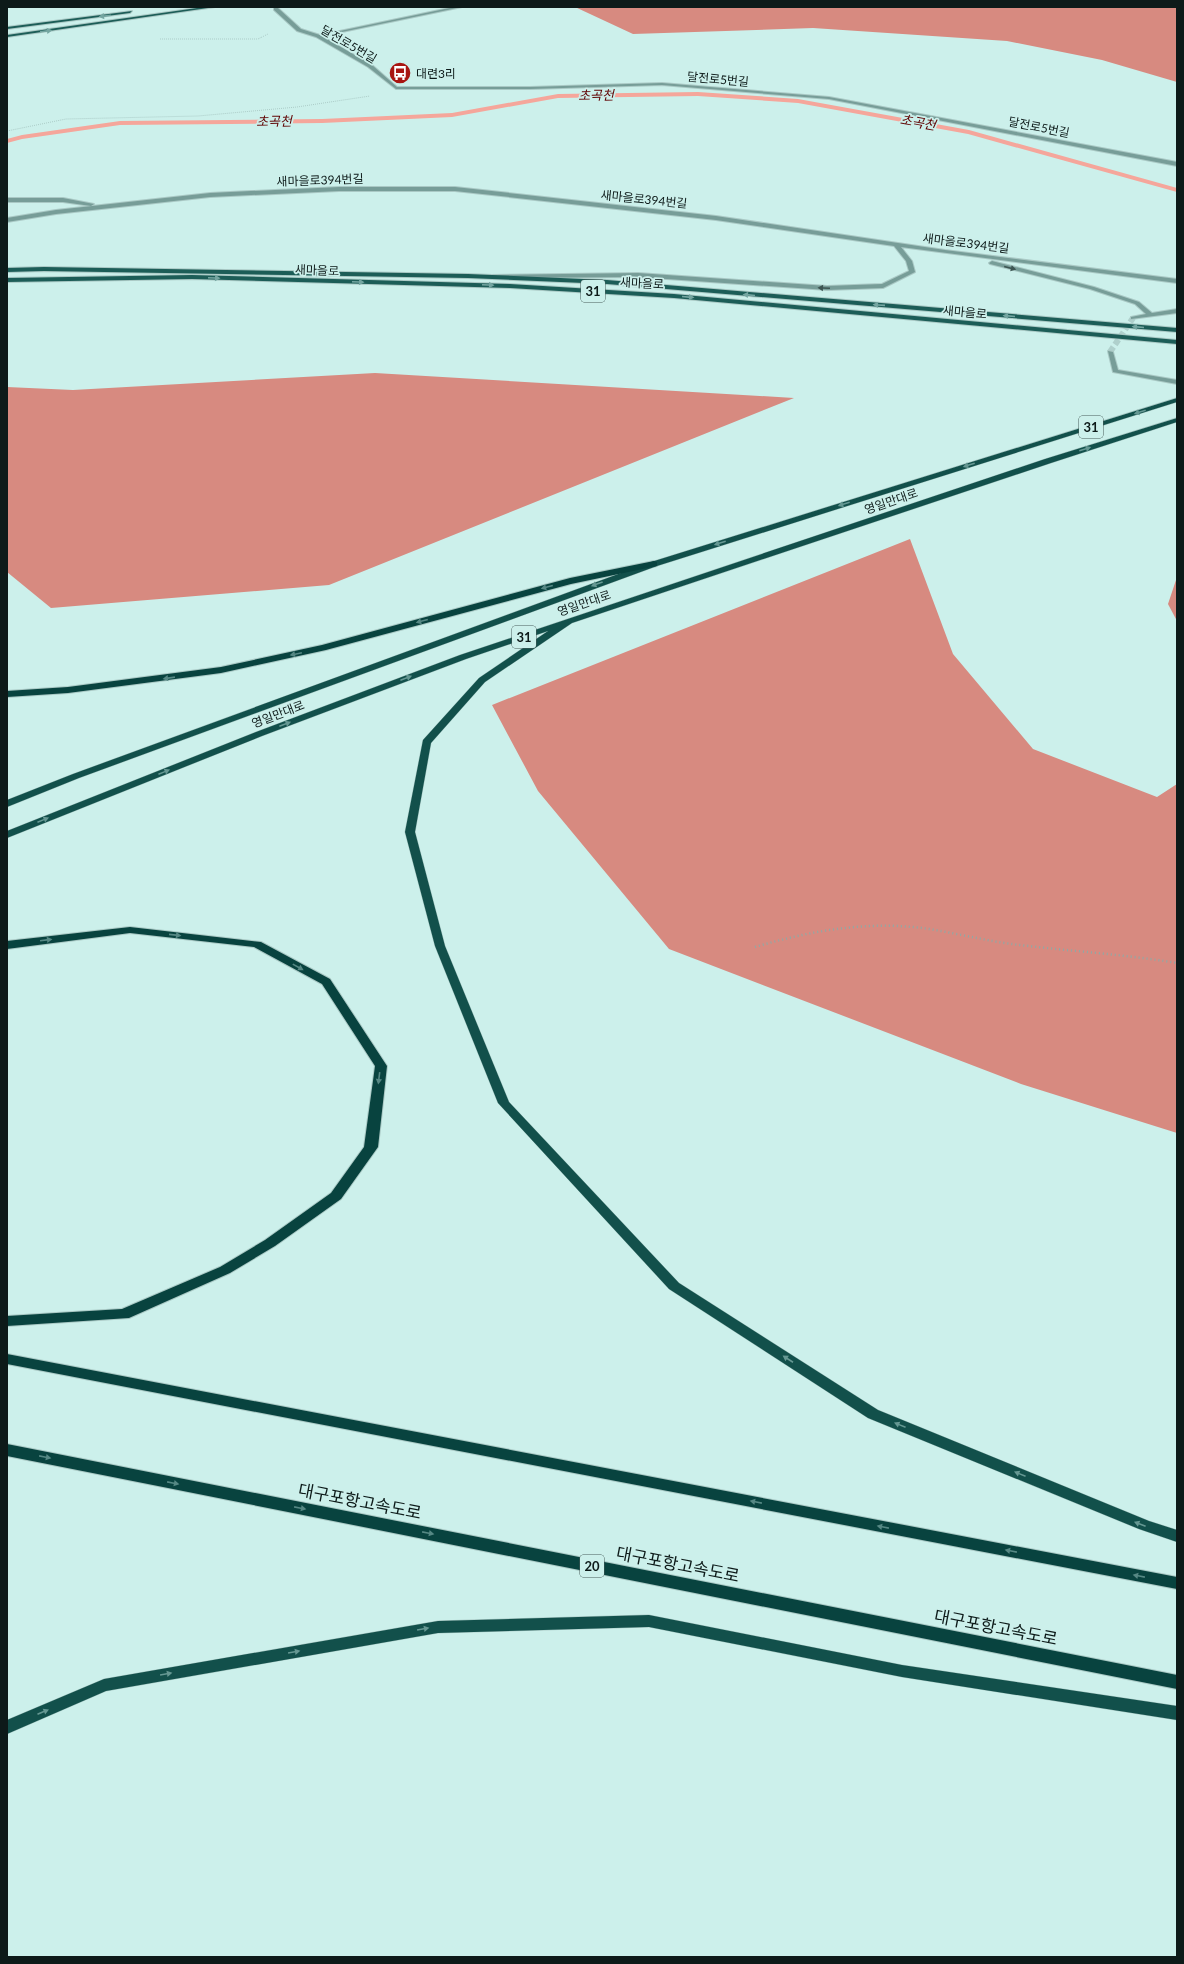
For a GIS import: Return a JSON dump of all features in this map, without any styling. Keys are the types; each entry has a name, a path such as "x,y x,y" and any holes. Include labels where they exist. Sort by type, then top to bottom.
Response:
{"highway":[{"name":"영일만대로","path":"7,804 76,776 654,564 1177,400"},
{"name":"영일만대로","path":"7,835 259,734 463,657 1048,460 1177,420"},
{"path":"7,694 68,690 221,670 324,648 570,581 654,564"},
{"path":"571,620 482,680 426,742 410,832 440,946 504,1103 674,1286 873,1414 1144,1525 1177,1536"},
{"path":"7,944 130,930 257,944 326,982 381,1066 371,1147 336,1196 270,1243 225,1270 124,1314 7,1321"},
{"path":"7,1359 1177,1583"},
{"name":"대구포항고속도로","path":"7,1450 1177,1682"},
{"path":"7,1727 104,1685 438,1627 649,1621 902,1671 1177,1713"}],"main road":[{"path":"150,10 172,7"},
{"path":"7,36 213,7"},
{"path":"7,28 134,12"},
{"name":"새마을로","path":"7,270 253,271 468,276 607,282 1177,330"},
{"path":"7,286 192,278"},
{"name":"새마을로","path":"7,280 192,278 510,286 674,296 1177,342"}],"street":[{"path":"318,36 460,7"},
{"name":"달전로5번길","path":"276,9 299,30 318,36 370,66 396,88 530,88 662,84 829,98 1177,164"},
{"name":"새마을로394번길","path":"107,207 210,195 339,190 455,190 716,218 945,252 1177,281"},
{"path":"7,200 62,200 107,207"},
{"path":"7,220 107,207"},
{"path":"468,276 638,275 827,288 883,286 912,272 908,261 896,245"},
{"path":"945,252 1092,288 1137,303 1150,315"},
{"path":"1133,318 1177,311"},
{"path":"1110,352 1114,371 1177,382"}],"path":[{"path":"7,131 66,119 198,116 297,107 382,94 396,88"},
{"path":"755,947 789,937 822,930 856,926 898,925 924,928 1010,944 1130,955 1177,963"}],"shaded area":[{"path":"575,7 1177,7 1177,82 1102,60 1007,41 813,28 633,34"},
{"path":"375,373 794,398 329,585 51,608 7,572 7,387 73,390"},
{"path":"910,539 953,654 1033,749 1157,797 1177,784 1177,1133 1021,1084 669,949 538,791 492,705"},
{"path":"1177,577 1177,621 1168,604"}],"waterway":[{"name":"초곡천","path":"7,141 22,137 120,123 322,121 452,115 558,96 698,94 798,101 969,132 1177,190"}],"tunnel":[{"path":"1110,352 1133,318"}],"place":[{"name":"대련3리","path":"400,73"}]}
